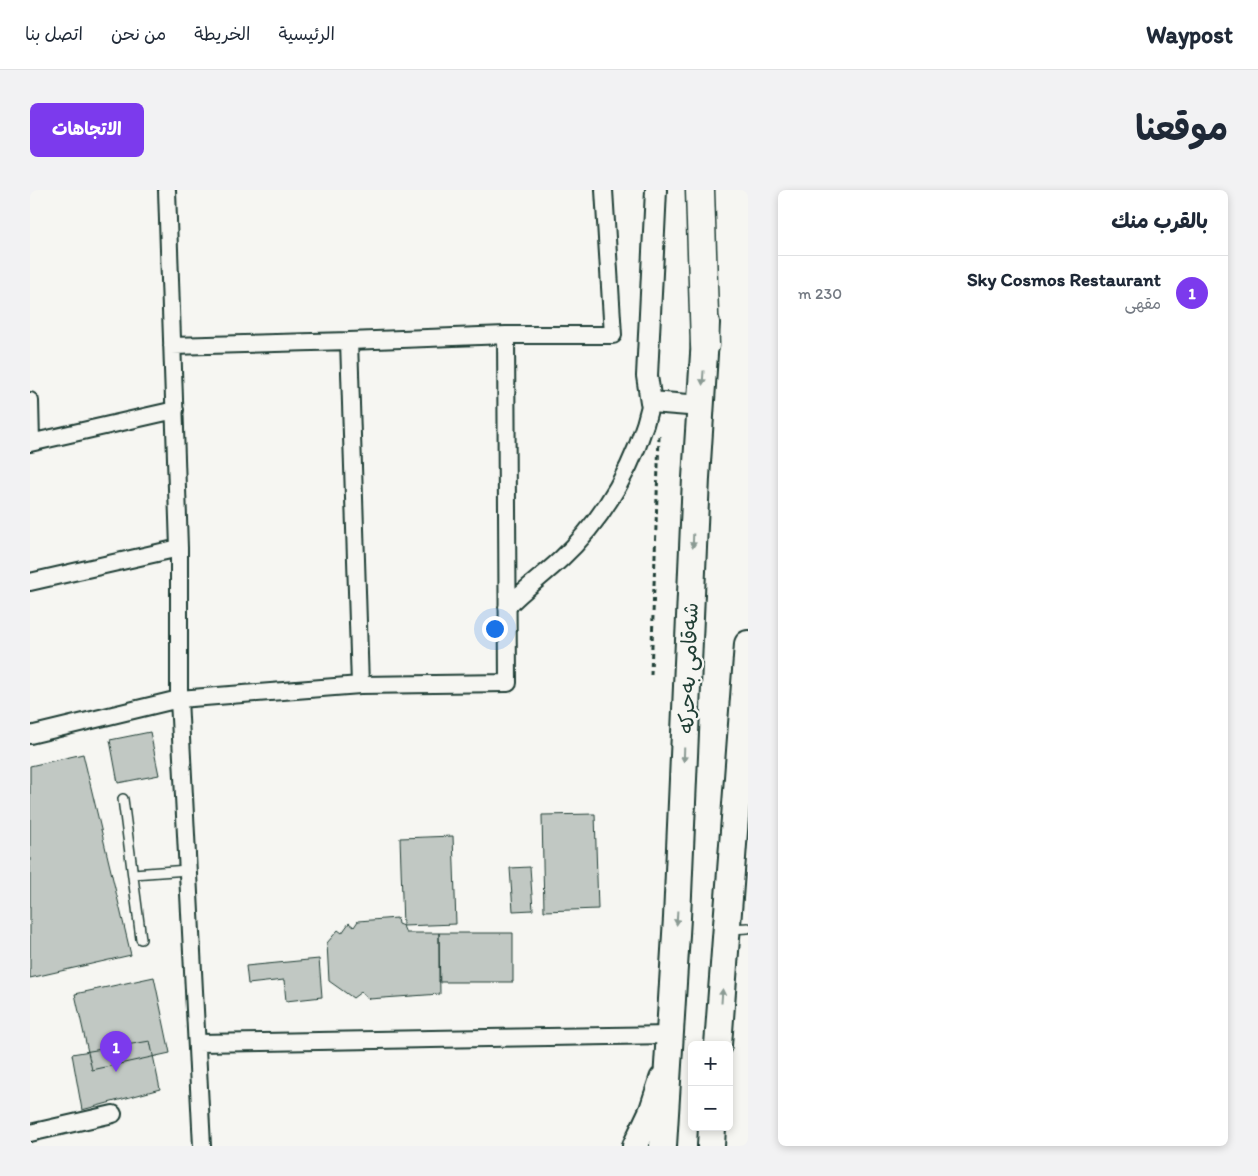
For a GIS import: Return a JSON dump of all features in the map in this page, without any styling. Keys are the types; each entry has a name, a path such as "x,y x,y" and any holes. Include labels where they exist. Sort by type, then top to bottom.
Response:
{"highway":[{"path":"700,190 705,345"}],"main road":[{"name":"شەقامی بەحرکە","path":"663,1146 670,1045 713,190"},
{"path":"719,1041 738,928 748,644"},
{"path":"635,1146 652,1110 670,1045"},
{"path":"711,1146 712,1131"}],"street":[{"path":"167,190 180,548 180,699 202,1146"},
{"path":"172,346 506,335 613,335 604,190"},
{"path":"507,607 528,586 567,553 605,506 627,468 646,423 651,402 647,376 656,190"},
{"path":"30,735 180,699 360,686 508,683 506,335"},
{"path":"349,341 360,686"},
{"path":"30,401 31,442 175,410"},
{"path":"651,402 701,406"},
{"path":"30,582 180,548"},
{"path":"197,1043 670,1045"},
{"path":"30,1133 113,1114"}],"lane":[{"path":"123,799 141,939"},
{"path":"133,874 188,870"}],"building":[{"path":"150,732 159,775 118,783 110,740"},
{"path":"83,754 131,955 30,978 30,766"},
{"path":"595,814 598,909 544,911 542,815"},
{"path":"453,836 456,924 403,926 400,838"},
{"path":"530,867 533,910 513,911 510,868"},
{"path":"397,918 398,924 403,926 406,933 439,933 440,994 369,999 361,992 353,998 329,981 327,943 338,930 342,933 349,923 354,927 358,921"},
{"path":"439,933 513,933 513,982 439,982"},
{"path":"319,959 322,997 286,1001 284,980 248,984 246,966"},
{"path":"154,977 170,1053 92,1070 75,994"},
{"path":"150,1041 160,1089 82,1110 72,1054"}],"place":[{"name":"Sky Cosmos Restaurant","path":"116,1072"}]}
